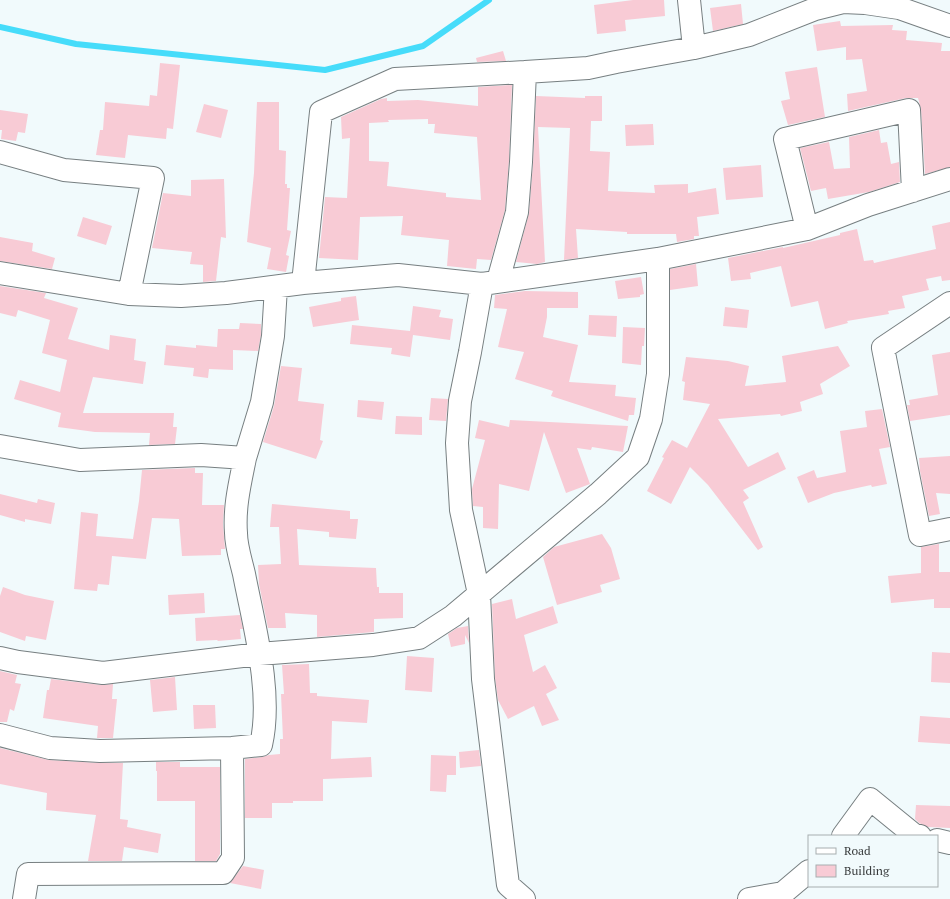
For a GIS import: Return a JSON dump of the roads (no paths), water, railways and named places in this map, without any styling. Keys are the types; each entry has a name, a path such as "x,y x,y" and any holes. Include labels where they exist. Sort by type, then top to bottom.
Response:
{"street":[{"path":"689,0 694,48"},
{"path":"303,283 321,112 395,79 588,68 694,48 749,35 815,9 843,2 865,2 900,8 950,26"},
{"path":"524,899 508,885 483,679 479,594 461,510 456,443 460,401 470,352 490,282 517,212 525,72"},
{"path":"807,229 785,139 909,110 913,191"},
{"path":"0,152 64,170 153,178 129,294"},
{"path":"0,274 129,294 181,296 226,293 303,283 398,275 490,282 658,259 807,229 868,205 950,179"},
{"path":"0,658 18,662 103,673 260,654 373,645 419,638 453,616 598,494 638,457 651,419 658,374 658,259"},
{"path":"0,735 50,748 100,751 232,748 261,745 265,729 266,709 260,654 236,534 236,502 246,458 262,402 273,336 276,287"},
{"path":"950,303 883,348 920,535 950,529"},
{"path":"0,446 80,460 201,455 246,458"},
{"path":"24,899 28,874 223,873 233,858 232,748"},
{"path":"844,835 870,799 913,834 916,835"},
{"path":"938,840 950,843"},
{"path":"749,899 783,894 808,872"}],"waterway":[{"path":"0,27 76,44 325,70 423,46 489,0"}]}
